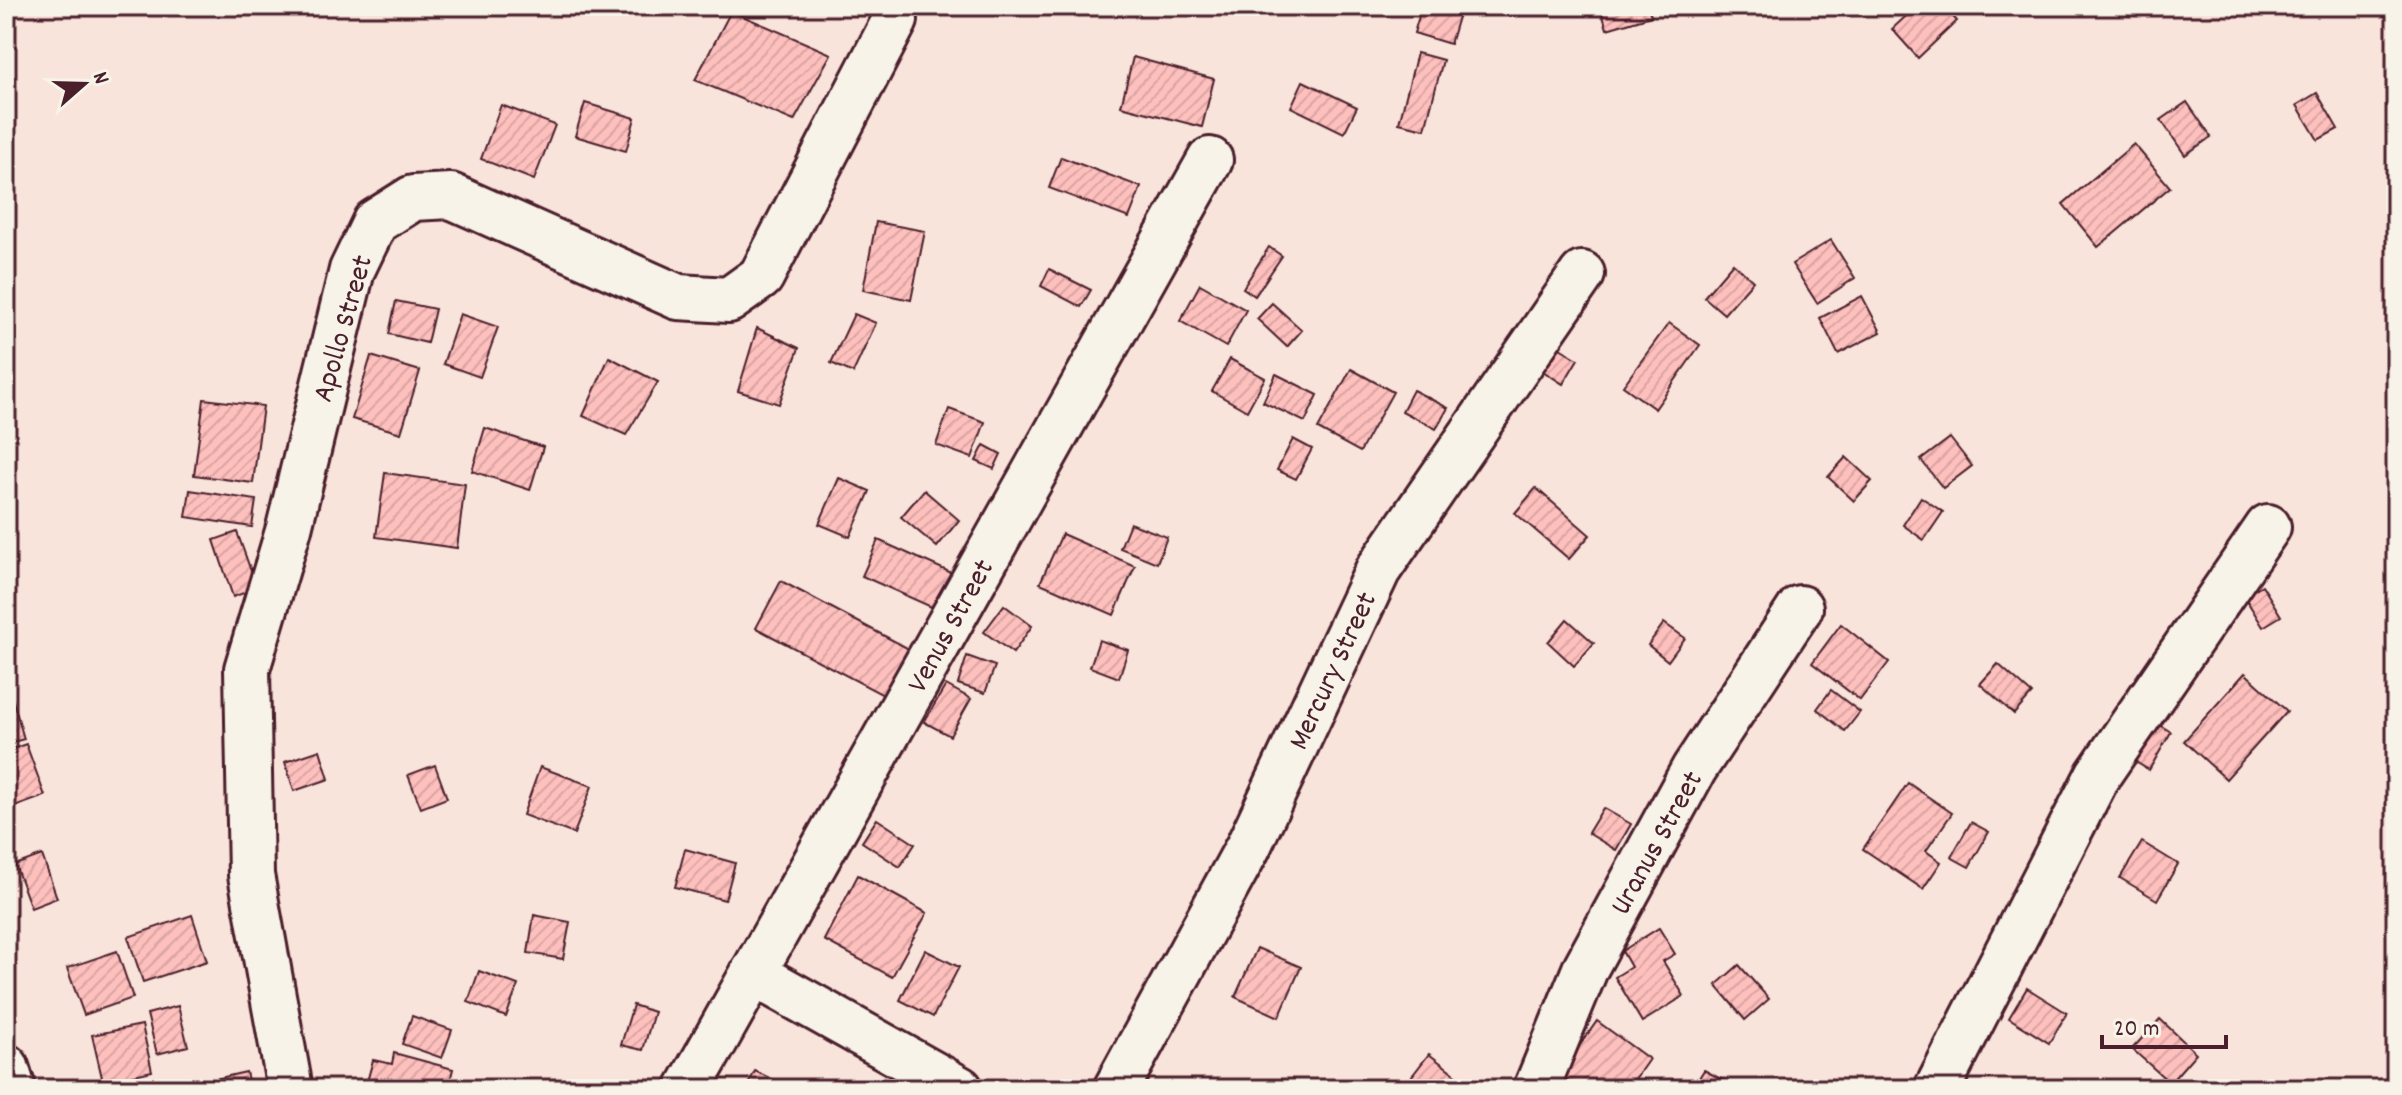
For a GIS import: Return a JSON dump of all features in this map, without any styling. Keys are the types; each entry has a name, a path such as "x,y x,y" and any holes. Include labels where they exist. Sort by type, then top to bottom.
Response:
{"street":[{"name":"Apollo Street","path":"290,1089 251,875 247,669 289,528 352,270 375,222 413,198 451,196 678,297 729,300 761,277 895,20"},
{"name":"Venus Street","path":"688,1089 1210,160"},
{"name":"Mercury Street","path":"1116,1089 1248,847 1378,570 1582,274"},
{"path":"1937,1089 2098,775 2268,527"},
{"name":"Uranus Street","path":"1536,1089 1586,967 1694,769 1800,608"},
{"path":"753,973 960,1089"},
{"path":"6,1067 13,1089"}],"building":[{"path":"1422,6 1447,6 1460,10 1450,44 1414,33"},
{"path":"1600,6 1648,6 1651,16 1607,29"},
{"path":"1917,6 1943,6 1957,21 1918,58 1892,29"},
{"path":"731,11 831,54 794,121 695,80"},
{"path":"1417,53 1443,60 1425,129 1399,123"},
{"path":"1133,57 1214,79 1202,127 1121,106"},
{"path":"1303,81 1357,107 1344,133 1291,107"},
{"path":"2317,93 2338,129 2318,140 2297,105"},
{"path":"2187,102 2211,137 2185,155 2161,120"},
{"path":"585,103 635,118 626,151 575,136"},
{"path":"501,105 555,125 534,180 481,159"},
{"path":"2134,144 2170,187 2098,247 2063,204"},
{"path":"1061,157 1141,187 1129,218 1049,188"},
{"path":"876,222 925,231 911,300 863,290"},
{"path":"1831,240 1855,278 1817,303 1792,264"},
{"path":"1269,247 1282,256 1255,296 1243,288"},
{"path":"1733,263 1753,281 1724,314 1704,297"},
{"path":"1049,269 1091,290 1081,307 1041,286"},
{"path":"1200,284 1246,310 1226,347 1180,321"},
{"path":"1862,296 1881,332 1838,354 1820,318"},
{"path":"396,301 435,309 427,343 389,334"},
{"path":"1272,303 1302,330 1287,347 1257,319"},
{"path":"460,314 498,327 480,377 443,364"},
{"path":"854,314 876,323 853,373 831,363"},
{"path":"1669,323 1700,345 1655,409 1623,386"},
{"path":"757,328 799,348 779,404 738,391"},
{"path":"1550,342 1578,359 1563,384 1535,366"},
{"path":"371,356 420,371 401,433 352,419"},
{"path":"609,357 658,382 626,435 583,416"},
{"path":"1230,359 1265,378 1247,411 1212,391"},
{"path":"1351,369 1393,392 1360,452 1318,429"},
{"path":"1276,374 1318,395 1305,422 1263,402"},
{"path":"1413,390 1448,408 1436,429 1402,411"},
{"path":"204,399 263,406 253,483 194,475"},
{"path":"949,409 985,422 972,458 936,445"},
{"path":"485,428 543,447 530,490 472,471"},
{"path":"1950,438 1972,466 1943,488 1921,460"},
{"path":"1293,439 1312,449 1296,479 1277,470"},
{"path":"984,445 1001,454 994,469 976,461"},
{"path":"1846,457 1872,481 1854,501 1828,477"},
{"path":"385,473 465,484 457,548 376,537"},
{"path":"839,478 870,491 850,537 819,524"},
{"path":"1536,488 1590,535 1569,559 1515,513"},
{"path":"190,490 256,500 252,527 186,517"},
{"path":"924,490 959,520 937,547 901,517"},
{"path":"1921,497 1943,512 1924,540 1903,525"},
{"path":"1130,523 1167,537 1157,563 1120,548"},
{"path":"237,532 257,588 233,597 214,540"},
{"path":"1062,534 1135,566 1114,615 1040,583"},
{"path":"878,540 954,574 938,610 862,576"},
{"path":"781,581 909,649 885,696 756,628"},
{"path":"2262,585 2281,616 2263,627 2244,596"},
{"path":"1004,605 1032,626 1013,653 984,632"},
{"path":"1567,619 1594,643 1574,666 1548,642"},
{"path":"1664,623 1685,638 1668,661 1648,645"},
{"path":"1841,624 1889,662 1860,700 1812,663"},
{"path":"1099,640 1128,650 1119,678 1090,667"},
{"path":"967,656 995,666 985,693 958,684"},
{"path":"1998,664 2032,694 2014,714 1980,684"},
{"path":"2245,673 2287,711 2226,779 2184,741"},
{"path":"6,676 24,739 6,744"},
{"path":"946,685 971,699 950,736 924,722"},
{"path":"1831,690 1860,712 1845,731 1817,709"},
{"path":"2147,717 2171,732 2149,770 2124,755"},
{"path":"26,744 45,796 9,809 6,800 6,751"},
{"path":"320,750 329,779 294,791 285,762"},
{"path":"435,765 447,798 421,808 408,775"},
{"path":"540,767 592,786 574,834 523,815"},
{"path":"1908,783 1952,813 1926,851 1941,862 1923,889 1863,849"},
{"path":"1603,808 1631,824 1616,850 1588,833"},
{"path":"877,819 915,844 900,867 862,842"},
{"path":"1971,822 1989,832 1969,867 1951,857"},
{"path":"2142,842 2178,864 2157,900 2120,878"},
{"path":"685,849 735,863 725,900 675,887"},
{"path":"42,855 57,898 31,908 15,865"},
{"path":"858,875 927,913 892,977 824,940"},
{"path":"192,915 207,961 143,982 128,937"},
{"path":"534,915 570,922 563,959 528,953"},
{"path":"1659,928 1675,954 1663,961 1684,996 1642,1022 1615,977 1631,967 1622,951"},
{"path":"1257,948 1301,967 1279,1017 1235,997"},
{"path":"925,950 959,967 933,1017 900,1000"},
{"path":"117,951 133,998 84,1015 67,968"},
{"path":"1739,965 1769,999 1745,1020 1716,985"},
{"path":"479,971 518,985 506,1017 468,1002"},
{"path":"2027,988 2067,1013 2049,1043 2009,1018"},
{"path":"633,1005 654,1012 643,1050 621,1045"},
{"path":"178,1006 188,1046 157,1054 147,1014"},
{"path":"412,1016 452,1030 442,1058 402,1044"},
{"path":"2160,1019 2196,1053 2170,1083 2132,1049"},
{"path":"1597,1021 1649,1059 1628,1089 1579,1089 1559,1075"},
{"path":"142,1025 152,1071 103,1082 92,1035"},
{"path":"394,1053 453,1069 448,1089 365,1089 373,1060 392,1064"},
{"path":"1429,1054 1464,1081 1458,1089 1410,1089 1405,1085"},
{"path":"1704,1070 1730,1084 1727,1089 1692,1089"},
{"path":"755,1071 792,1089 746,1089"},
{"path":"246,1072 250,1089 213,1089 211,1080"}]}
